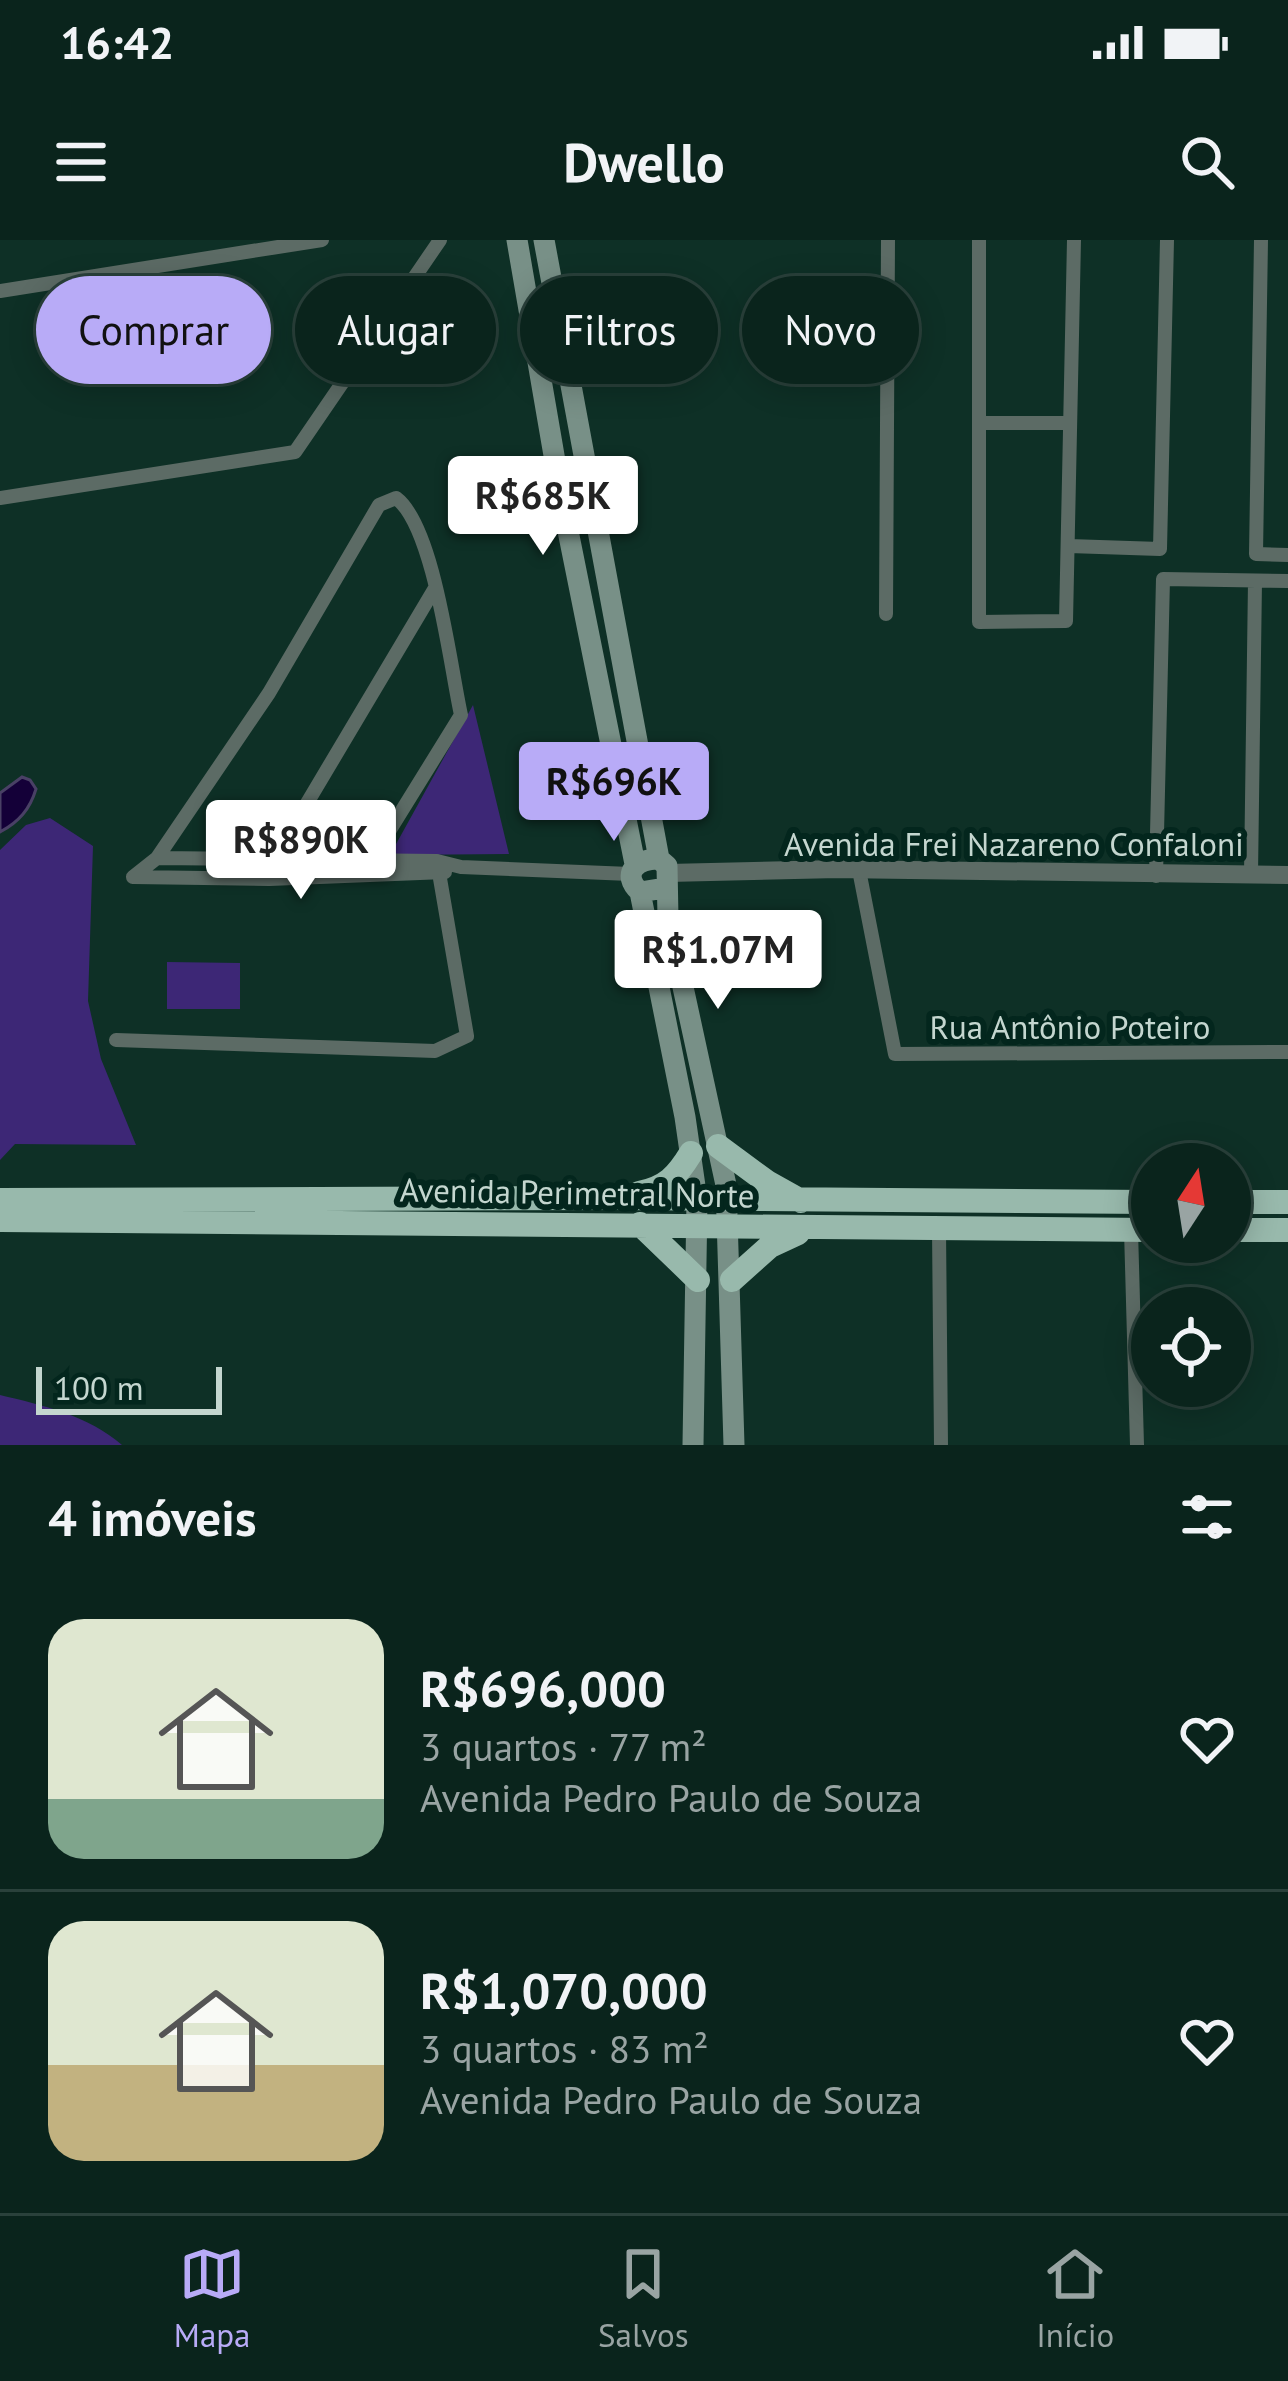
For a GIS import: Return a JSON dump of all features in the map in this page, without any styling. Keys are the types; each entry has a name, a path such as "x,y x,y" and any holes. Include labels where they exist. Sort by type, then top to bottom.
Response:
{"highway":[{"path":"718,1146 803,1202"},
{"path":"614,1198 667,1184 691,1153"},
{"name":"Avenida Perimetral Norte","path":"0,1200 614,1198 804,1229 1131,1230"},
{"name":"Avenida Perimetral Norte","path":"729,1214 803,1202 1131,1202"},
{"path":"1251,1202 1288,1202"},
{"name":"Avenida Perimetral Norte","path":"0,1220 640,1224 698,1213"},
{"path":"640,1224 698,1280"},
{"path":"732,1280 770,1246 804,1229"},
{"path":"1251,1230 1288,1230"}],"main road":[{"path":"517,240 577,580 691,1153 698,1213 694,1445"},
{"path":"544,240 729,1214 734,1445"},
{"path":"561,496 585,542 600,539"},
{"path":"577,580 583,568 596,570 610,598"},
{"path":"635,877 643,859 664,873"},
{"path":"635,877 664,873"},
{"path":"695,1390 719,1399 735,1419"}],"street":[{"path":"0,291 322,240"},
{"path":"0,498 295,452 440,240"},
{"path":"886,614 888,240"},
{"path":"980,240 979,622 1066,621 1074,240"},
{"path":"1156,875 1167,240"},
{"path":"1261,240 1256,554 1288,555"},
{"path":"979,423 1069,422"},
{"path":"362,875 461,715 426,547 412,513 396,498 379,505 269,693 157,858 133,878 362,875 437,867 635,877"},
{"path":"1069,546 1160,549"},
{"path":"1162,579 1288,581"},
{"path":"1251,875 1255,581"},
{"path":"272,862 435,589"},
{"path":"157,858 371,859 437,867"},
{"path":"116,1040 435,1051 467,1036 437,867"},
{"name":"Avenida Frei Nazareno Confaloni","path":"664,873 859,870 1288,875"},
{"name":"Rua Antônio Poteiro","path":"859,870 896,1054 1288,1052"},
{"path":"939,1229 940,1445"},
{"path":"1137,1445 1141,1263"}],"shaded area":[{"path":"473,705 509,854 390,855"},
{"path":"22,777 36,789 34,796 23,814 0,832 0,793"},
{"path":"50,818 93,846 88,1001 101,1059 136,1145 15,1144 0,1160 0,850 26,825"},
{"path":"167,962 240,963 240,1009 167,1009"},
{"path":"0,1395 80,1419 122,1445 0,1445"}]}
